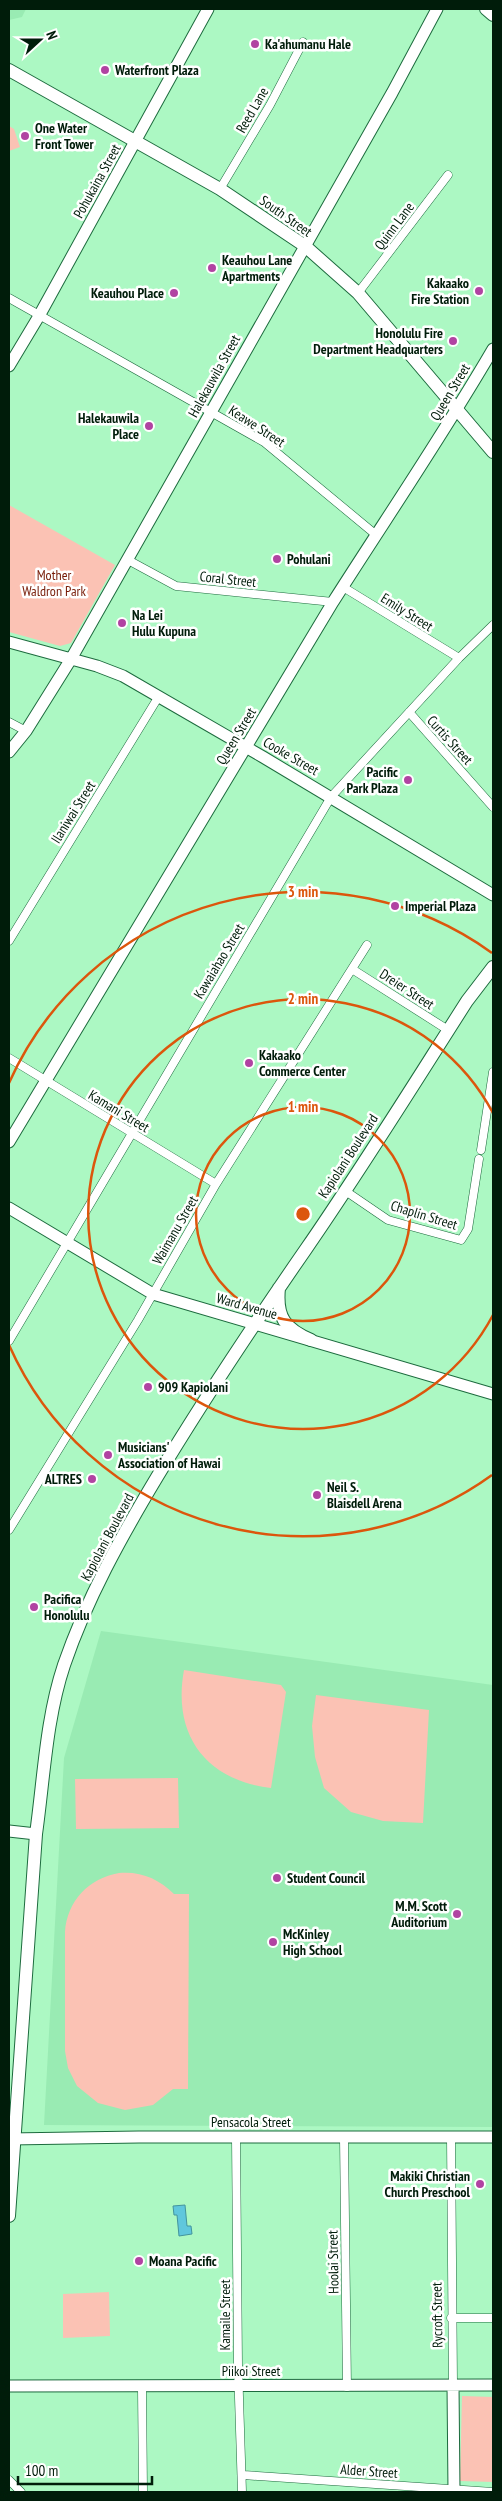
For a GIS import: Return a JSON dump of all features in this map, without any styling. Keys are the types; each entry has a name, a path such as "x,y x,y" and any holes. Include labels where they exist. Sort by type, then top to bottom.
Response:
{"main road":[{"path":"486,9 493,15"},
{"name":"South Street","path":"9,70 220,189 305,246 358,293 493,452"},
{"name":"Kapiolani Boulevard","path":"9,2216 11,2139 36,1834 47,1744 58,1688 84,1613 112,1555 139,1507 254,1324 467,1001 493,967"},
{"path":"279,1288 278,1308 283,1319 290,1329 311,1340"}],"street":[{"name":"Pohukaina Street","path":"9,366 39,316 208,9"},
{"name":"Halekauwila Street","path":"9,752 26,730 71,659 437,9"},
{"name":"Reed Lane","path":"220,189 270,105 303,42"},
{"name":"Quinn Lane","path":"358,293 448,175"},
{"name":"Keawe Street","path":"9,298 264,442 375,534"},
{"name":"Queen Street","path":"9,1142 333,602 375,534 458,411 493,349"},
{"name":"Coral Street","path":"128,560 176,586 333,602"},
{"name":"Emily Street","path":"343,587 459,658"},
{"name":"Kawaiahao Street","path":"9,1341 332,797 459,658 493,625"},
{"name":"Cooke Street","path":"9,642 123,676 160,696 246,749 332,797 493,895"},
{"name":"Ilaniwai Street","path":"9,942 160,696"},
{"name":"Curtis Street","path":"409,712 493,806"},
{"path":"9,722 26,730"},
{"name":"Waimanu Street","path":"9,1530 153,1294 216,1184 367,945"},
{"name":"Dreier Street","path":"352,969 448,1030"},
{"name":"Kamani Street","path":"9,1058 216,1184"},
{"path":"481,1150 493,1072"},
{"name":"Chaplin Street","path":"344,1190 388,1220 462,1240 468,1229 478,1159"},
{"name":"Ward Avenue","path":"9,1208 153,1294 493,1394"},
{"path":"9,1510 17,1515"},
{"path":"9,1831 36,1834"},
{"name":"Kamaile Street","path":"236,2137 242,2492"},
{"name":"Rycroft Street","path":"451,2137 451,2318 454,2491"},
{"name":"Pensacola Street","path":"11,2139 493,2137"},
{"name":"Hoolai Street","path":"344,2138 347,2387"},
{"path":"451,2318 493,2318"},
{"name":"Piikoi Street","path":"9,2386 142,2388 493,2385"},
{"path":"142,2388 143,2492"},
{"name":"Alder Street","path":"243,2475 454,2491 493,2492"},
{"path":"9,2480 21,2492"}],"shaded area":[{"path":"9,9 26,9 22,17 9,20"},
{"name":"McKinley High School","path":"101,1631 493,1685 493,2127 44,2125 64,1758"}],"green space":[{"path":"9,126 14,129 20,147 9,151"},
{"name":"Mother Waldron Park","path":"9,505 115,565 71,643 60,646 9,632"},
{"path":"184,1670 281,1685 286,1692 271,1788 248,1783 228,1775 212,1764 199,1750 189,1734 183,1715"},
{"path":"316,1695 429,1710 423,1823 383,1821 351,1812 324,1788 315,1757 312,1726"},
{"path":"178,1778 179,1828 76,1829 75,1779"},
{"path":"119,1873 135,1873 149,1877 162,1884 174,1894 189,1894 188,2089 173,2089 153,2105 125,2110 98,2103 77,2086 68,2068 65,2051 65,1932 70,1910 75,1901 89,1886 98,1880"},
{"path":"109,2292 110,2336 63,2338 63,2294"},
{"path":"462,2396 493,2397 493,2482 460,2481"}],"water":[{"path":"185,2205 187,2226 191,2226 192,2234 179,2236 177,2215 174,2215 173,2206"}],"place":[{"name":"Ka'ahumanu Hale","path":"255,44"},
{"name":"Waterfront Plaza","path":"105,70"},
{"name":"One Water Front Tower","path":"25,136"},
{"name":"Keauhou Lane Apartments","path":"212,268"},
{"name":"Kakaako Fire Station","path":"479,291"},
{"name":"Keauhou Place","path":"174,293"},
{"name":"Honolulu Fire Department Headquarters","path":"453,341"},
{"name":"Halekauwila Place","path":"149,426"},
{"name":"Pohulani","path":"277,559"},
{"name":"Na Lei Hulu Kupuna","path":"122,623"},
{"name":"Pacific Park Plaza","path":"408,780"},
{"name":"Imperial Plaza","path":"395,906"},
{"name":"Kakaako Commerce Center","path":"249,1063"},
{"name":"909 Kapiolani","path":"148,1387"},
{"name":"Musicians' Association of Hawai","path":"108,1455"},
{"name":"ALTRES","path":"92,1479"},
{"name":"Neil S. Blaisdell Arena","path":"317,1495"},
{"name":"Pacifica Honolulu","path":"34,1607"},
{"name":"Student Council","path":"277,1878"},
{"name":"M.M. Scott Auditorium","path":"457,1914"},
{"name":"McKinley High School","path":"273,1942"},
{"name":"Makiki Christian Church Preschool","path":"480,2184"},
{"name":"Moana Pacific","path":"139,2261"}]}
